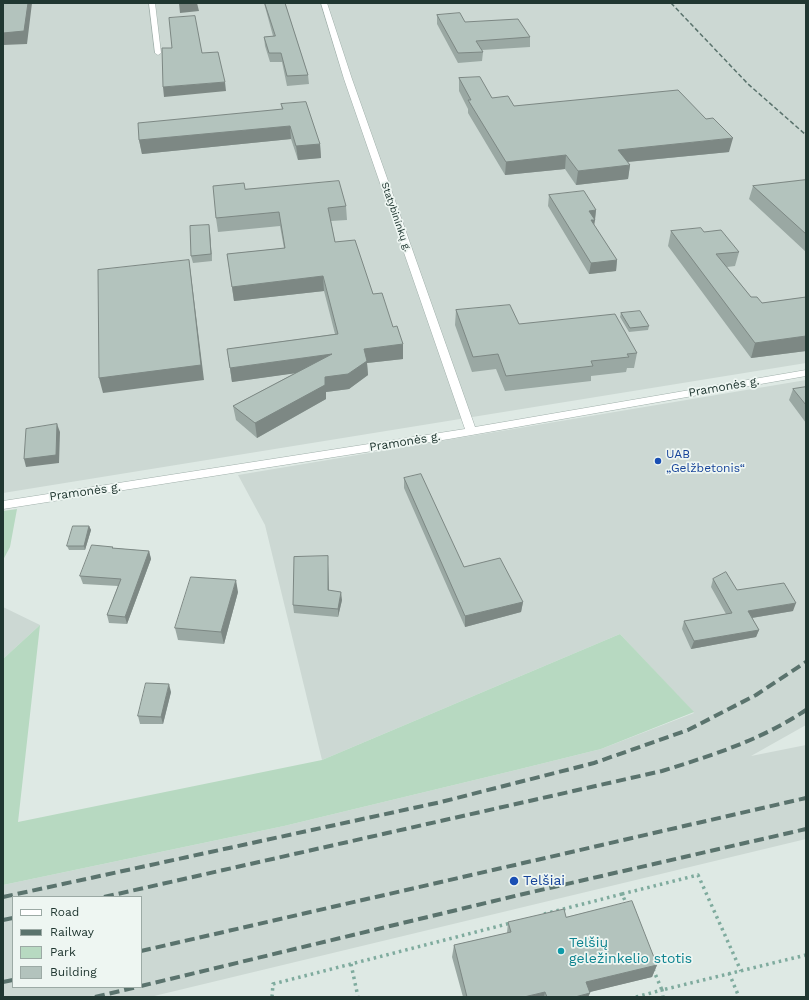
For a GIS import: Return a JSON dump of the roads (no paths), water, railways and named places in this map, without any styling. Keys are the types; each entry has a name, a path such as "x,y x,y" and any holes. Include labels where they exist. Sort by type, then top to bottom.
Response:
{"street":[{"path":"152,3 158,53"},
{"name":"Statybininkų g.","path":"324,3 348,79 471,431"},
{"name":"Pramonės g.","path":"3,504 255,466 471,431 806,373"}],"railway":[{"path":"671,3 748,84 806,135"},
{"path":"3,897 441,802 594,763 688,730 756,695 806,662"},
{"path":"108,896 662,771 736,746 772,730 806,710"},
{"path":"142,951 806,798"},
{"path":"142,986 519,895 806,829"},
{"path":"3,920 12,918"},
{"path":"3,982 12,980"},
{"path":"95,997 133,988"}],"place":[{"name":"UAB „Gelžbetonis“","path":"658,461"},
{"name":"Telšiai","path":"514,881"},
{"name":"Telšių geležinkelio stotis","path":"561,951"}]}
